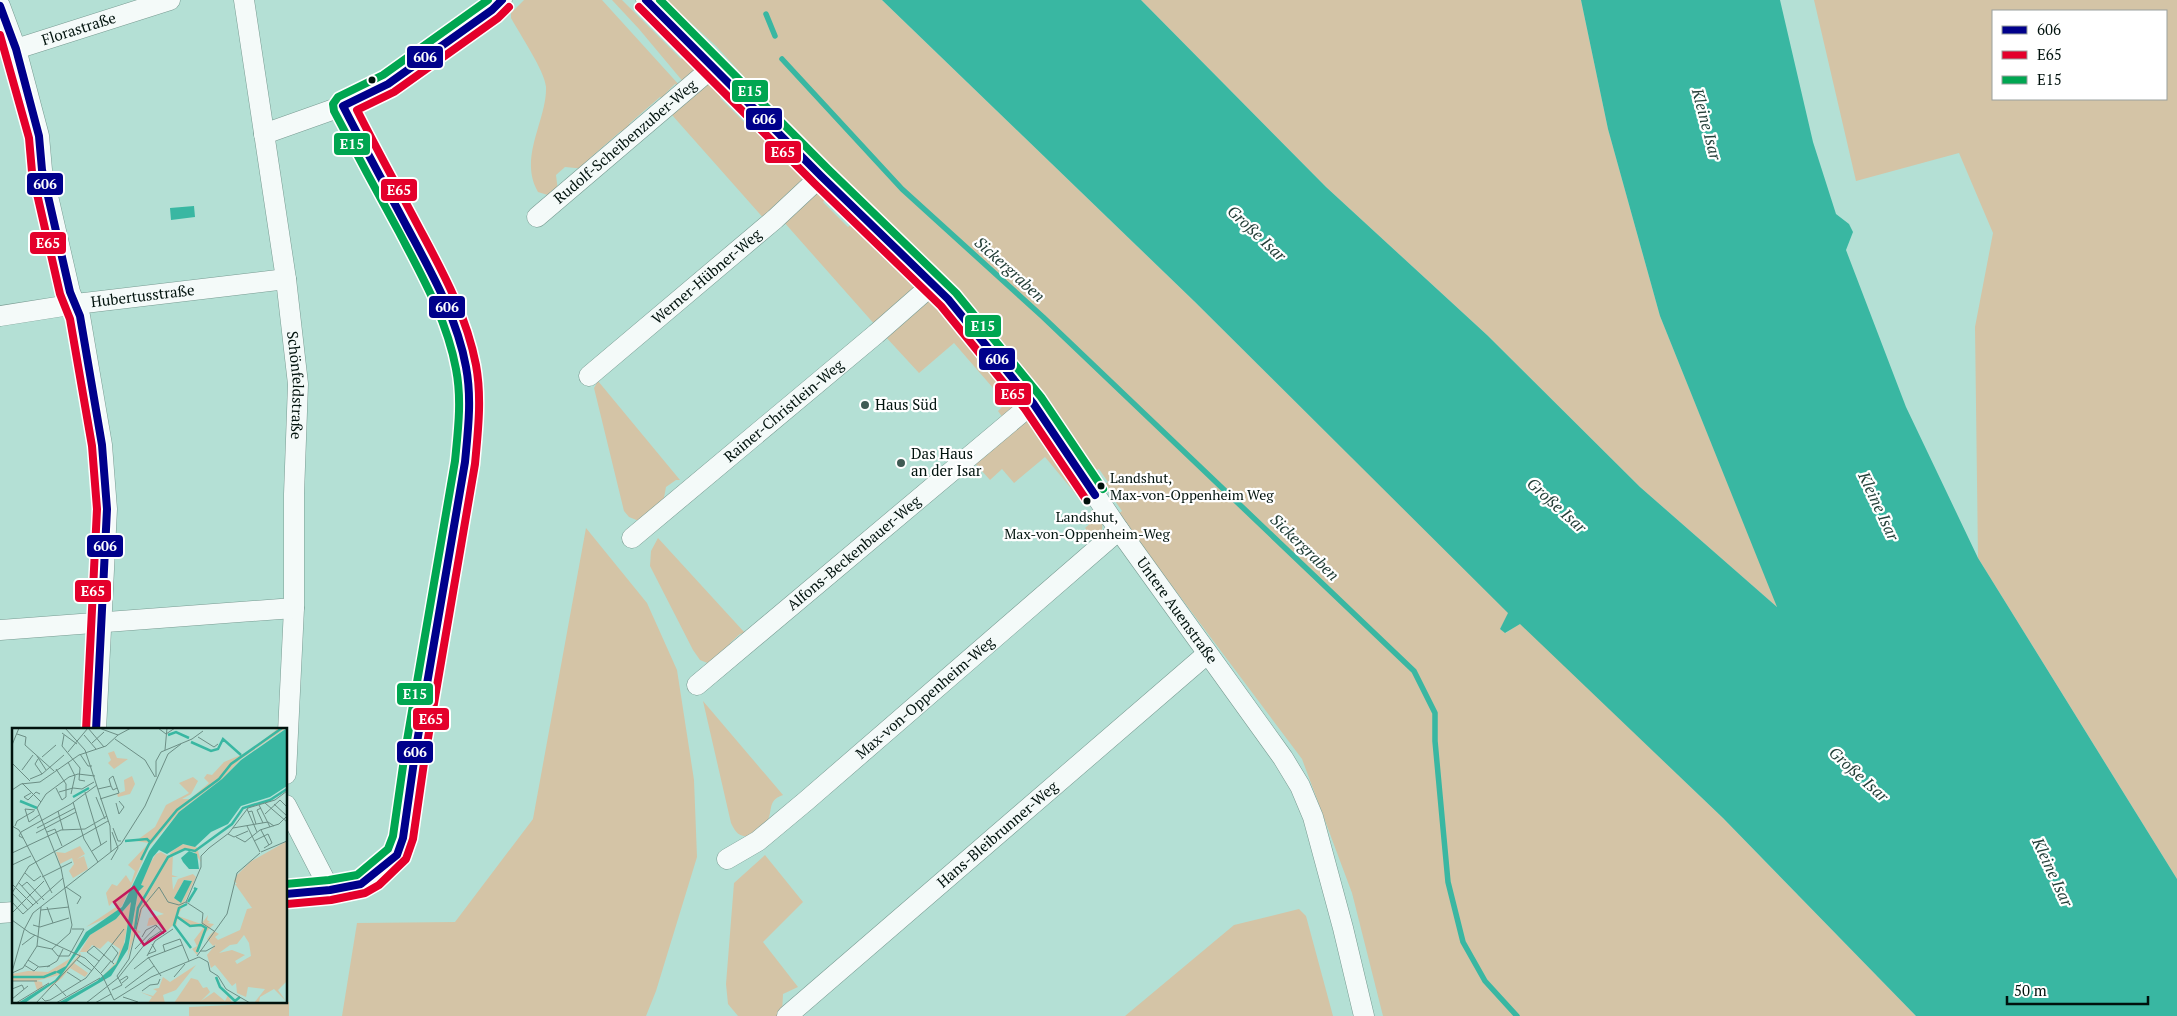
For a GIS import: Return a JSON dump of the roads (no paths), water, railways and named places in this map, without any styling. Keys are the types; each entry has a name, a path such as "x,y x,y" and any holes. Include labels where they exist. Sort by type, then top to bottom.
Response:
{"street":[{"name":"Florastraße","path":"16,49 170,0"},
{"name":"Schönfeldstraße","path":"244,0 286,279 298,384 294,494 294,608 288,732"},
{"path":"264,134 343,106 388,84 477,21 502,0"},
{"name":"Untere Auenstraße","path":"646,0 821,176 948,298 980,335 1033,403 1119,530 1283,758 1300,786 1318,836 1364,1016"},
{"path":"0,6 16,49 39,136 42,170 68,283 82,325 106,474 107,510 103,622 96,728"},
{"name":"Rudolf-Scheibenzuber-Weg","path":"537,217 713,67"},
{"path":"288,894 330,890 362,884 397,855 403,838 415,754 465,462 470,397 460,340 444,302 343,106"},
{"name":"Werner-Hübner-Weg","path":"589,376 775,219 821,176"},
{"name":"Hubertusstraße","path":"0,316 76,304 286,279"},
{"name":"Rainer-Christlein-Weg","path":"632,538 933,284"},
{"name":"Alfons-Beckenbauer-Weg","path":"697,685 1033,403"},
{"name":"Max-von-Oppenheim-Weg","path":"727,859 758,841 806,801 1119,530"},
{"path":"0,630 294,608"},
{"name":"Hans-Bleibrunner-Weg","path":"787,1016 1207,654"},
{"path":"288,809 330,890"}],"water":[{"path":"882,0 1141,0 1326,187 1487,335 1640,487 1777,607 1660,316 1608,129 1581,0 1780,0 1813,142 1836,214 1849,224 1853,232 1846,250 1906,407 1978,558 2177,879 2177,1016 1916,1016 1723,818 1520,624 1505,633 1500,629 1508,613 1194,301"},
{"path":"194,206 195,217 171,220 170,208"}],"waterway":[{"path":"766,14 775,36"},
{"name":"Sickergraben","path":"782,59 902,189 1043,317 1414,671 1435,713 1435,741 1448,882 1463,942 1485,981 1517,1016"}],"place":[{"name":"Haus Süd","path":"865,405"},
{"name":"Das Haus an der Isar","path":"901,463"},
{"name":"Landshut, Max-von-Oppenheim Weg","path":"1101,486"},
{"name":"Landshut, Max-von-Oppenheim-Weg","path":"1087,501"}],"water label":[{"name":"Kleine Isar","path":"1707,124"},
{"name":"Große Isar","path":"1257,233"},
{"name":"Große Isar","path":"1557,505"},
{"name":"Kleine Isar","path":"1879,506"},
{"name":"Große Isar","path":"1859,774"},
{"name":"Kleine Isar","path":"2053,872"}]}
